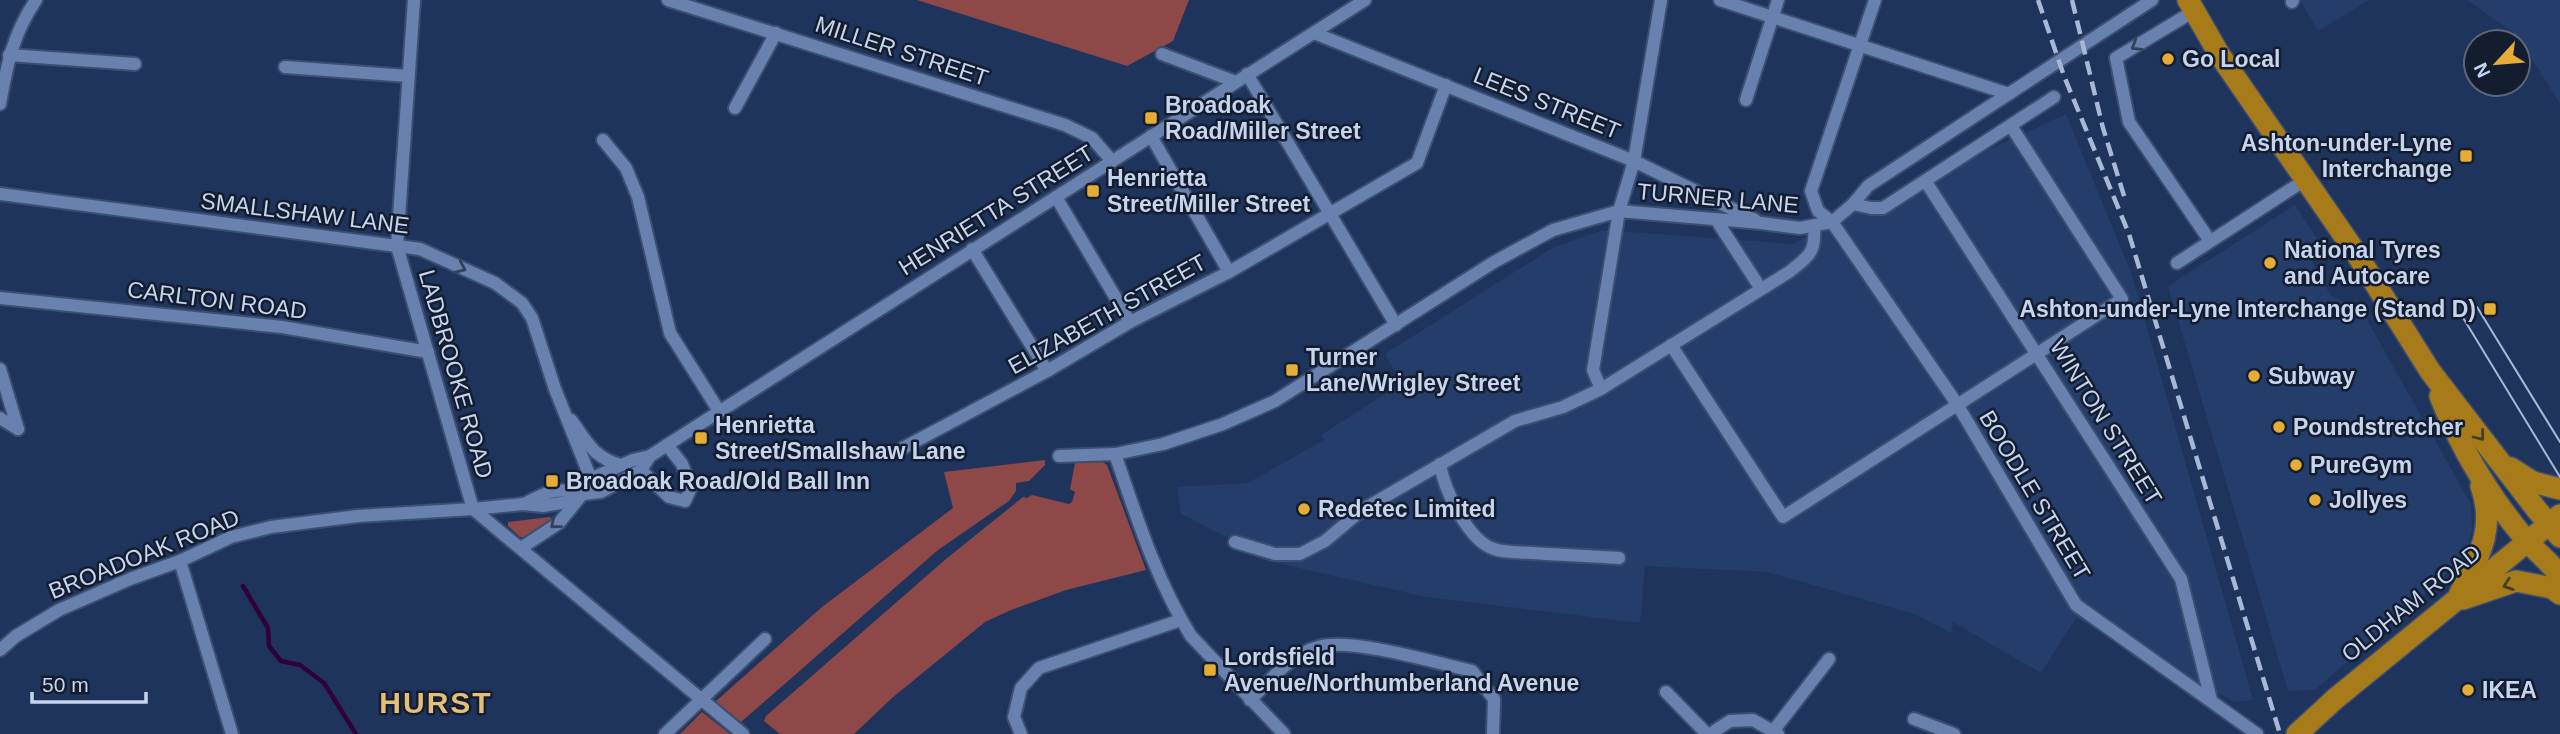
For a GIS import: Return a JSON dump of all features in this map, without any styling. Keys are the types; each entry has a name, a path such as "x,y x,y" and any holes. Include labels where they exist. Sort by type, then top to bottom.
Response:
{"highway":[{"path":"2191,5 2219,54 2356,253 2430,371 2500,462 2556,526"},
{"path":"2430,371 2453,429 2486,499 2487,531 2483,547 2455,601"},
{"path":"2500,462 2533,482 2560,489"},
{"path":"2476,474 2527,541 2560,575"},
{"name":"OLDHAM ROAD","path":"2302,729 2527,541 2556,526"},
{"path":"2455,601 2490,592 2516,580 2552,588 2560,594"}],"street":[{"path":"0,104 9,55 22,22 36,0"},
{"name":"LADBROOKE ROAD","path":"414,0 397,246 473,509"},
{"name":"MILLER STREET","path":"668,0 1065,125 1092,138 1112,161"},
{"path":"1342,0 1361,3"},
{"path":"1600,387 1593,370 1619,211 1634,161 1661,0"},
{"path":"1720,0 2009,94"},
{"path":"1746,100 1778,0"},
{"name":"BOODLE STREET","path":"1875,0 1811,191 1818,211 1832,222 1957,404 2076,605 2258,734"},
{"name":"TURNER LANE","path":"1059,456 1115,454 1163,444 1223,424 1275,401 1494,262 1553,230 1619,211 1800,228 1832,222 1853,204 1868,186 2152,0"},
{"name":"HENRIETTA STREET","path":"583,494 597,477 633,460 650,456 1361,3"},
{"path":"2191,5 2116,58 2129,122 2210,242"},
{"path":"734,108 776,33"},
{"name":"LEES STREET","path":"1314,33 1634,161 1760,223"},
{"path":"1162,54 1236,82"},
{"path":"9,55 135,64"},
{"path":"285,67 408,76"},
{"path":"1247,74 1396,325"},
{"name":"ELIZABETH STREET","path":"903,449 1047,371 1130,322 1229,272 1417,163 1446,85"},
{"path":"1853,204 1884,208 2054,97"},
{"path":"1671,345 1783,517 2038,354 2122,299 2011,126"},
{"path":"1152,136 1229,272"},
{"path":"603,140 626,169 638,197 670,333 719,411"},
{"path":"2177,263 2305,180"},
{"name":"WINTON STREET","path":"1926,182 2181,579 2211,700"},
{"name":"SMALLSHAW LANE","path":"0,194 420,249 495,283 522,303 538,333 562,408 589,474 583,494"},
{"path":"1056,197 1130,322"},
{"path":"1717,221 1761,289"},
{"path":"1236,542 1275,554 1300,554 1325,541 1362,510 1440,464 1516,421 1563,407 1600,387 1761,289 1810,255 1815,243 1814,226"},
{"path":"972,249 1047,371"},
{"name":"CARLTON ROAD","path":"0,298 282,327 428,352"},
{"path":"0,369 18,429 0,418"},
{"name":"SMALLSHAW LANE","path":"562,408 596,454 607,462 621,465"},
{"path":"641,470 668,497 685,501 691,488 682,464 667,445"},
{"path":"1115,454 1158,574 1181,620 1191,635 1284,734"},
{"name":"HENRIETTA STREET","path":"583,494 601,492 641,470 650,456"},
{"path":"1440,464 1443,482 1452,500 1475,537 1486,545 1508,551 1619,558"},
{"path":"521,548 559,523 583,494"},
{"name":"BROADOAK ROAD","path":"0,650 16,636 60,610 231,537 271,527 358,516 523,504 543,506 567,502 583,494"},
{"path":"473,509 743,734"},
{"path":"180,561 232,734"},
{"path":"1021,734 1014,717 1021,688 1039,668 1181,620"},
{"path":"665,734 704,702 765,639"},
{"path":"1250,700 1298,657 1318,646 1350,645 1472,671 1494,699 1493,734"},
{"path":"1665,692 1708,734 1730,721 1753,720 1776,732 1829,659"},
{"path":"1914,719 1954,734"}],"shaded area":[{"path":"917,0 1189,0 1173,41 1127,66"},
{"path":"2300,0 2369,0 2318,31"},
{"path":"2467,0 2560,0 2560,104 2532,59 2532,28 2507,28"},
{"path":"2066,114 2132,275 2253,700 2235,702 2076,618 2041,673 1953,622 1951,633 1915,614 1767,572 1645,566 1640,623 1427,597 1268,561 1234,549 1232,537 1224,536 1181,514 1177,487 1248,483 1324,440 1321,435 1402,383 1385,354 1554,247 1603,230 1793,244 1832,222"},
{"path":"2295,205 2321,245 2308,254 2331,296 2354,305 2367,320 2471,504 2472,530 2468,548 2442,579 2315,690 2288,691 2168,286"},
{"path":"1045,460 1045,465 1029,481 1016,483 1016,491 1009,501 938,550 741,722 715,702 822,607 953,508 944,472"},
{"path":"1101,461 1107,465 1146,570 1066,590 985,622 892,698 854,734 780,734 764,721 766,716 946,559 1023,497 1032,495 1069,504 1075,492 1070,489 1075,463"},
{"path":"550,517 552,520 526,537 520,537 508,526 508,522"},
{"path":"702,712 730,734 680,734"}],"waterway":[{"path":"243,586 268,628 269,646 281,661 300,665 324,683 356,734"}],"tram line":[{"path":"2477,307 2560,442"},
{"path":"2462,316 2560,477"}],"railway":[{"path":"2038,0 2064,76 2129,234 2280,734"},
{"path":"2072,0 2103,128 2125,199"}],"place":[{"name":"Go Local","path":"2168,59"},
{"name":"Broadoak Road/Miller Street","path":"1151,118"},
{"name":"Ashton-under-Lyne Interchange","path":"2466,156"},
{"name":"Henrietta Street/Miller Street","path":"1093,191"},
{"name":"National Tyres and Autocare","path":"2270,263"},
{"name":"Ashton-under-Lyne Interchange (Stand D)","path":"2490,309"},
{"name":"Turner Lane/Wrigley Street","path":"1292,370"},
{"name":"Subway","path":"2254,376"},
{"name":"Poundstretcher","path":"2279,427"},
{"name":"Henrietta Street/Smallshaw Lane","path":"701,438"},
{"name":"PureGym","path":"2296,465"},
{"name":"Broadoak Road/Old Ball Inn","path":"552,481"},
{"name":"Jollyes","path":"2315,500"},
{"name":"Redetec Limited","path":"1304,509"},
{"name":"Lordsfield Avenue/Northumberland Avenue","path":"1210,670"},
{"name":"IKEA","path":"2468,690"}],"district":[{"name":"HURST","path":"436,702"}]}
